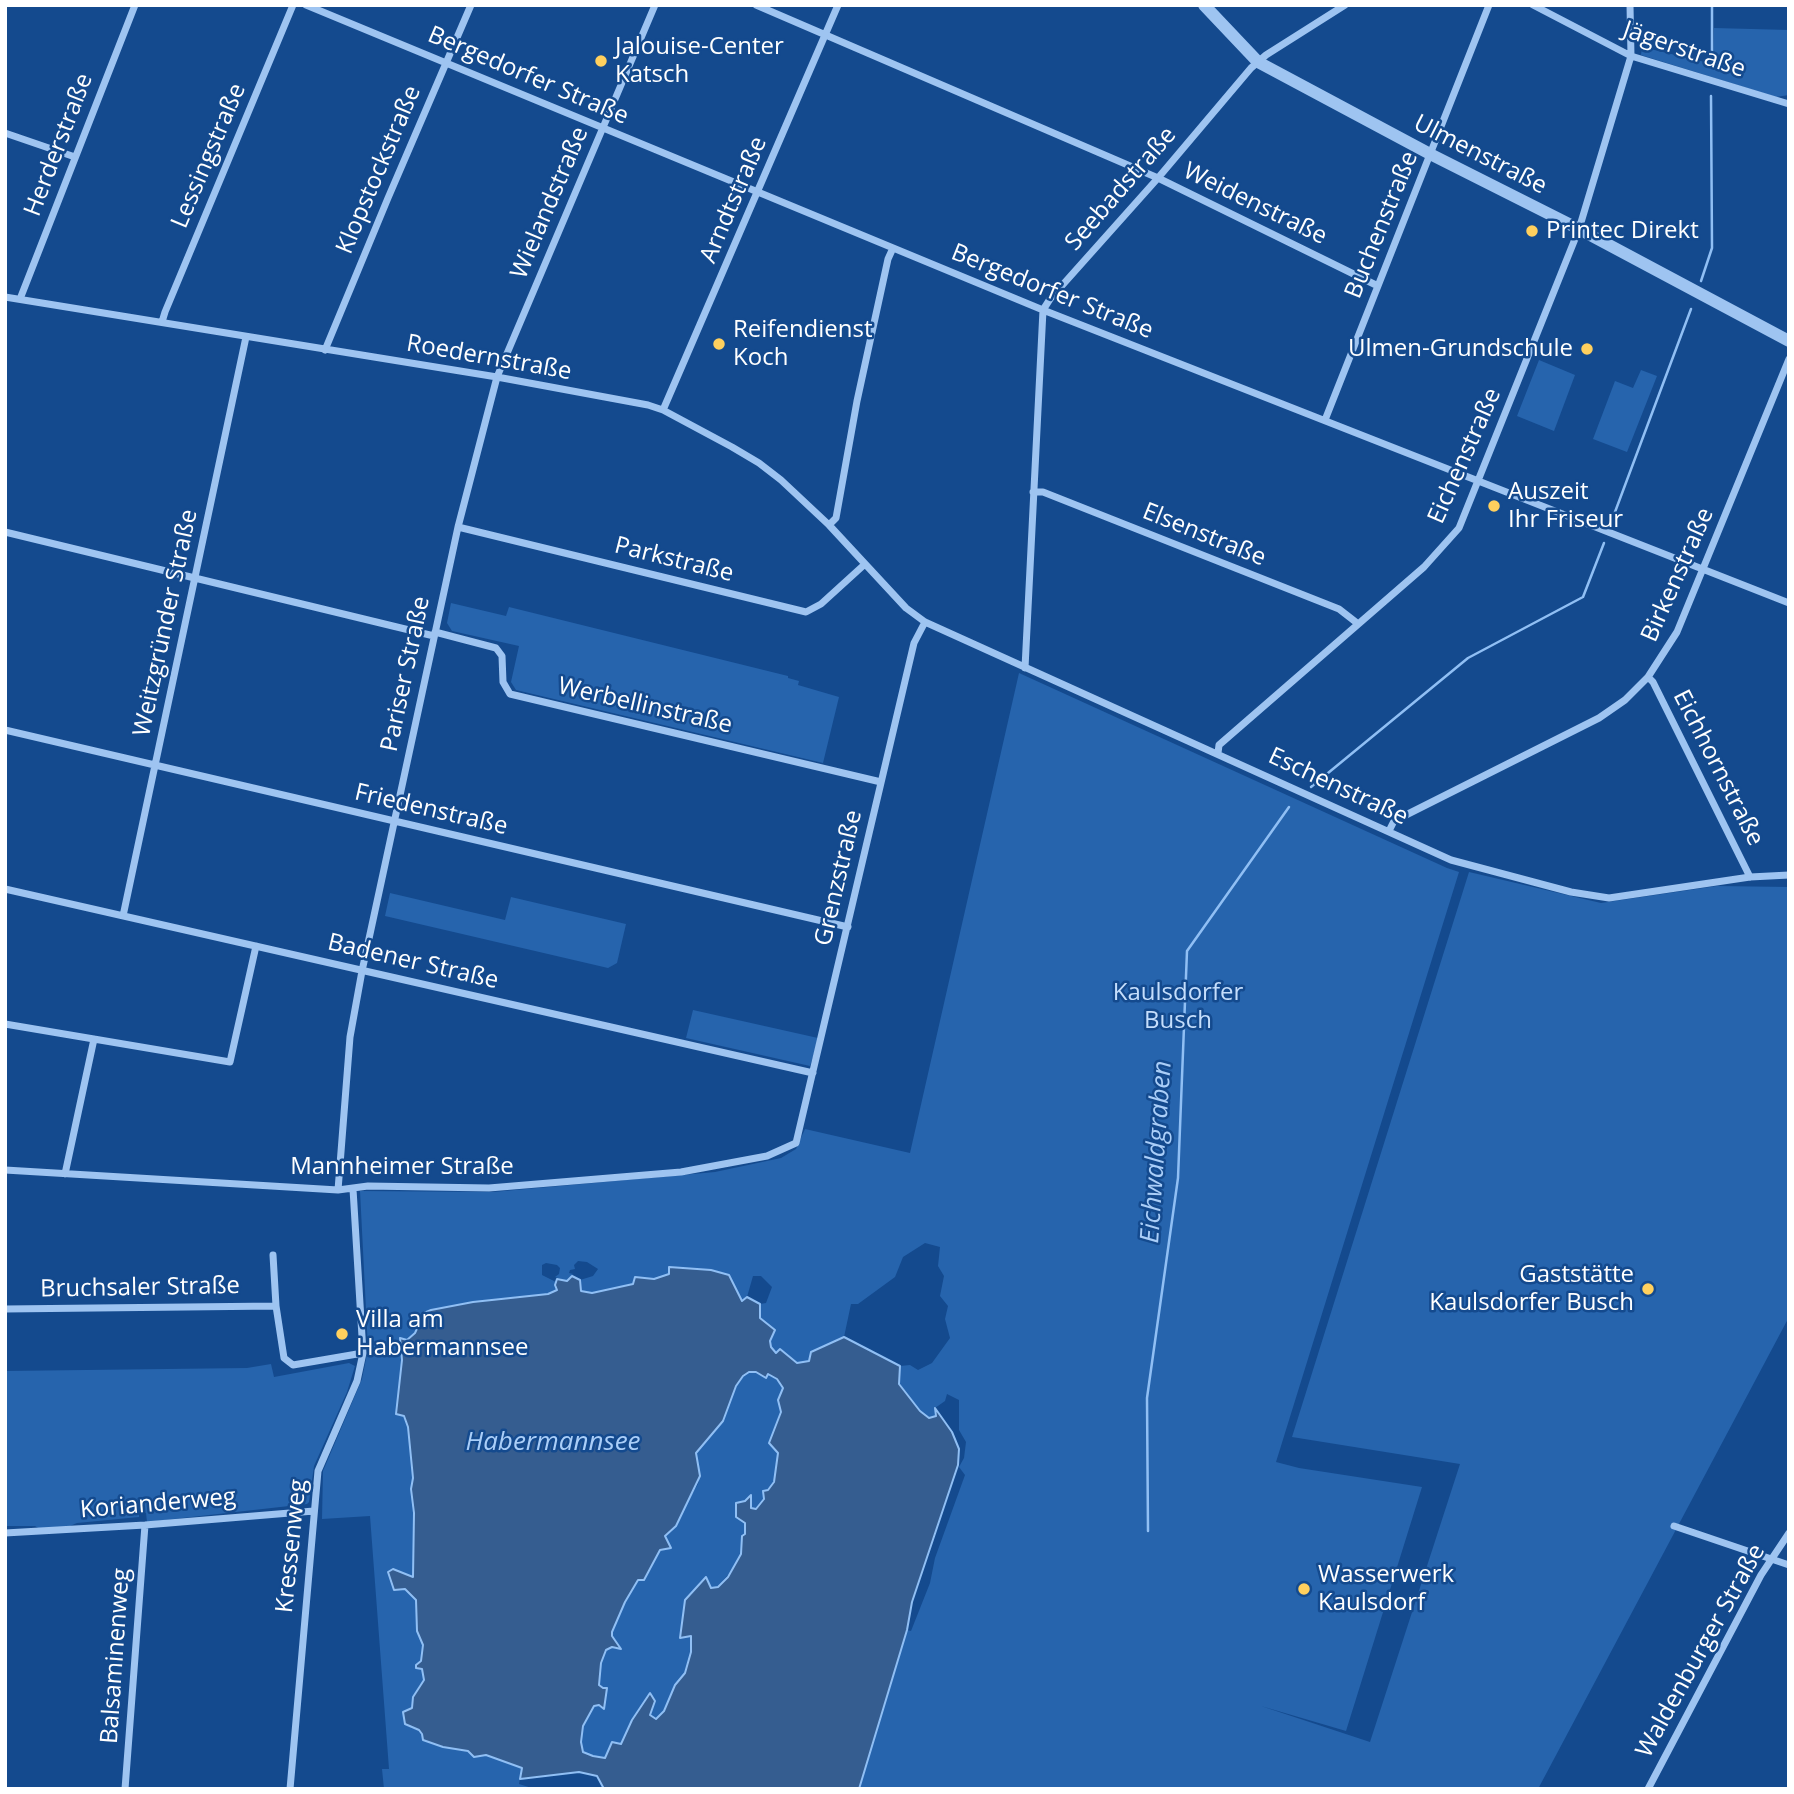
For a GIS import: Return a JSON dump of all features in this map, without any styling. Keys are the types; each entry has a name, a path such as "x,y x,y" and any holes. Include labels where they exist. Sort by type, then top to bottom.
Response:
{"street":[{"name":"Herderstraße","path":"20,299 135,5"},
{"name":"Lessingstraße","path":"162,322 293,5"},
{"name":"Bergedorfer Straße","path":"306,5 1043,310 1789,603"},
{"name":"Klopstockstraße","path":"325,350 471,5"},
{"name":"Wielandstraße","path":"497,377 655,5"},
{"name":"Weidenstraße","path":"756,5 1158,178 1378,286"},
{"name":"Arndtstraße","path":"663,410 838,5"},
{"name":"Ulmenstraße","path":"1204,5 1258,62 1789,341"},
{"name":"Seebadstraße","path":"1043,310 1258,62 1345,5"},
{"name":"Buchenstraße","path":"1325,420 1432,155 1489,5"},
{"name":"Jägerstraße","path":"1533,5 1631,56 1789,104"},
{"name":"Eichenstraße","path":"1218,754 1219,745 1395,592 1445,545 1459,528 1578,229 1631,56 1630,5"},
{"path":"5,133 75,157"},
{"path":"829,525 836,518 857,401 888,259 893,248"},
{"name":"Roedernstraße","path":"5,297 497,377 663,410 759,463 781,480 829,525 899,601"},
{"path":"1025,668 1043,310"},
{"name":"Weitzgründer Straße","path":"123,916 246,337"},
{"name":"Birkenstraße","path":"1389,831 1394,821 1599,718 1625,700 1648,677 1677,632 1789,359"},
{"name":"Pariser Straße","path":"338,1190 350,1037 362,971 458,527 497,377"},
{"name":"Elsenstraße","path":"1033,492 1043,492 1339,609 1357,623"},
{"name":"Parkstraße","path":"458,527 806,612 821,604 865,564"},
{"name":"Werbellinstraße","path":"5,532 496,648 502,656 503,682 510,694 881,782"},
{"name":"Eschenstraße","path":"899,601 925,622 1451,860 1609,898 1750,877 1789,875"},
{"name":"Grenzstraße","path":"796,1143 914,643 925,622"},
{"name":"Eichhornstraße","path":"1648,677 1653,682 1750,877"},
{"name":"Friedenstraße","path":"5,730 848,927"},
{"name":"Badener Straße","path":"5,889 813,1073"},
{"path":"5,1024 230,1062 257,946"},
{"path":"65,1174 94,1039"},
{"name":"Mannheimer Straße","path":"5,1170 338,1190 368,1186 489,1188 681,1172 767,1156 796,1143"},
{"name":"Kressenweg","path":"290,1789 318,1471 357,1381 363,1353 353,1189"},
{"path":"273,1255 276,1306 284,1359 293,1365 363,1353"},
{"name":"Bruchsaler Straße","path":"5,1309 276,1306"},
{"name":"Korianderweg","path":"5,1533 314,1511"},
{"name":"Balsaminenweg","path":"125,1789 145,1525"},
{"path":"1674,1526 1789,1565"},
{"name":"Waldenburger Straße","path":"1648,1789 1761,1575 1789,1533"}],"green space":[{"path":"1714,28 1789,30 1789,95 1776,97 1641,55 1642,47 1713,64"},
{"path":"1539,360 1575,375 1554,431 1517,416"},
{"path":"1641,370 1657,376 1627,452 1593,439 1615,381 1633,388"},
{"path":"451,603 506,616 509,607 788,676 799,681 798,685 839,697 823,763 516,690 511,682 519,646 452,631 447,623"},
{"name":"Kaulsdorfer Busch","path":"1019,673 1459,872 1276,1462 1422,1487 1346,1731 1261,1706 1370,1742 1460,1464 1292,1437 1469,872 1601,903 1717,886 1789,887 1789,1317 1538,1789 859,1789 907,1630 911,1631 930,1583 935,1558 965,1475 959,1467 964,1458 966,1442 959,1430 959,1400 947,1394 945,1401 935,1408 936,1416 929,1418 920,1411 899,1383 900,1366 910,1365 918,1370 932,1363 950,1338 945,1319 948,1306 940,1296 944,1276 938,1266 940,1247 925,1243 903,1257 895,1277 858,1304 851,1304 844,1337 811,1352 809,1361 798,1363 780,1349 776,1353 770,1347 775,1330 760,1318 760,1304 766,1303 772,1287 761,1276 753,1276 747,1297 742,1301 729,1275 686,1268 669,1268 669,1274 654,1279 635,1277 633,1284 592,1293 581,1291 580,1280 593,1276 598,1269 587,1262 578,1261 574,1265 575,1269 570,1270 569,1273 573,1274 567,1281 555,1277 560,1268 557,1265 546,1263 542,1265 542,1275 556,1282 558,1290 548,1294 473,1302 424,1313 415,1333 406,1340 400,1339 402,1360 396,1414 404,1416 408,1426 413,1478 413,1577 405,1589 416,1600 417,1631 423,1645 421,1661 424,1680 419,1686 412,1708 411,1728 418,1729 443,1747 486,1755 522,1768 519,1784 535,1789 384,1789 382,1769 389,1769 370,1516 322,1519 323,1471 362,1379 368,1349 360,1191 493,1192 715,1172 781,1158 796,1149 805,1129 910,1153"},
{"path":"390,893 505,920 511,897 626,924 617,963 608,968 385,916"},
{"path":"693,1010 818,1038 810,1066 686,1038"},
{"path":"349,1363 355,1366 347,1392 314,1466 307,1504 147,1522 146,1513 139,1514 139,1517 77,1523 65,1528 5,1526 5,1371 247,1368 271,1364 274,1377"},
{"path":"749,1372 768,1374 783,1388 781,1412 769,1443 778,1453 774,1482 756,1509 751,1509 752,1500 745,1523 745,1535 742,1537 741,1554 735,1567 717,1587 711,1588 705,1578 680,1638 691,1636 691,1652 685,1673 675,1685 664,1711 656,1719 649,1715 655,1701 632,1720 621,1744 612,1742 605,1758 583,1752 583,1726 594,1706 604,1708 606,1688 599,1685 601,1663 606,1650 620,1646 612,1632 625,1602 638,1580 651,1569 660,1549 665,1548 665,1536 676,1526 698,1484 700,1476 696,1453 723,1421 736,1387"}],"water":[{"name":"Habermannsee","path":"669,1267 711,1270 729,1275 742,1301 747,1297 760,1304 760,1318 775,1330 770,1341 771,1347 776,1353 780,1349 797,1363 809,1361 811,1352 844,1337 900,1366 899,1384 920,1411 929,1418 936,1416 935,1408 952,1432 959,1449 958,1465 912,1602 907,1630 859,1789 604,1789 597,1776 579,1772 520,1779 522,1768 486,1755 474,1757 468,1751 423,1740 419,1730 405,1724 403,1712 412,1708 413,1697 424,1680 422,1669 416,1668 421,1661 423,1645 417,1631 416,1600 405,1589 394,1590 388,1572 393,1569 413,1577 413,1478 408,1427 404,1416 396,1414 402,1360 400,1338 407,1340 415,1333 424,1313 431,1310 473,1302 548,1294 557,1290 557,1279 567,1281 572,1276 580,1280 581,1291 592,1293 633,1284 635,1277 654,1279 669,1274","holes":["756,1372 766,1378 768,1374 777,1379 783,1388 778,1400 781,1412 769,1443 778,1453 774,1482 768,1490 763,1491 764,1499 756,1509 751,1508 751,1495 745,1501 736,1503 736,1517 745,1523 745,1534 742,1536 741,1554 728,1577 718,1587 711,1588 706,1577 685,1600 680,1638 691,1636 691,1652 685,1673 675,1685 664,1711 656,1719 650,1715 655,1701 650,1693 632,1720 621,1744 612,1742 605,1758 583,1752 583,1726 594,1706 599,1705 604,1709 607,1688 599,1685 601,1663 606,1650 612,1647 621,1649 612,1632 625,1602 638,1580 644,1580 660,1550 671,1548 665,1536 676,1526 700,1476 696,1453 723,1421 736,1386 743,1376"]}],"waterway":[{"name":"Eichwaldgraben","path":"1712,5 1712,64"},
{"name":"Eichwaldgraben","path":"1701,281 1712,248 1711,96"},
{"name":"Eichwaldgraben","path":"1612,520 1691,309"},
{"name":"Eichwaldgraben","path":"1311,787 1468,658 1583,597 1604,543"},
{"name":"Eichwaldgraben","path":"1148,1531 1147,1398 1178,1178 1187,951 1289,807"}],"place":[{"name":"Jalouise-Center Katsch","path":"601,61"},
{"name":"Printec Direkt","path":"1532,231"},
{"name":"Reifendienst Koch","path":"719,344"},
{"name":"Ulmen-Grundschule","path":"1587,349"},
{"name":"Auszeit Ihr Friseur","path":"1494,506"},
{"name":"Gaststätte Kaulsdorfer Busch","path":"1648,1289"},
{"name":"Villa am Habermannsee","path":"342,1334"},
{"name":"Wasserwerk Kaulsdorf","path":"1304,1589"}]}
